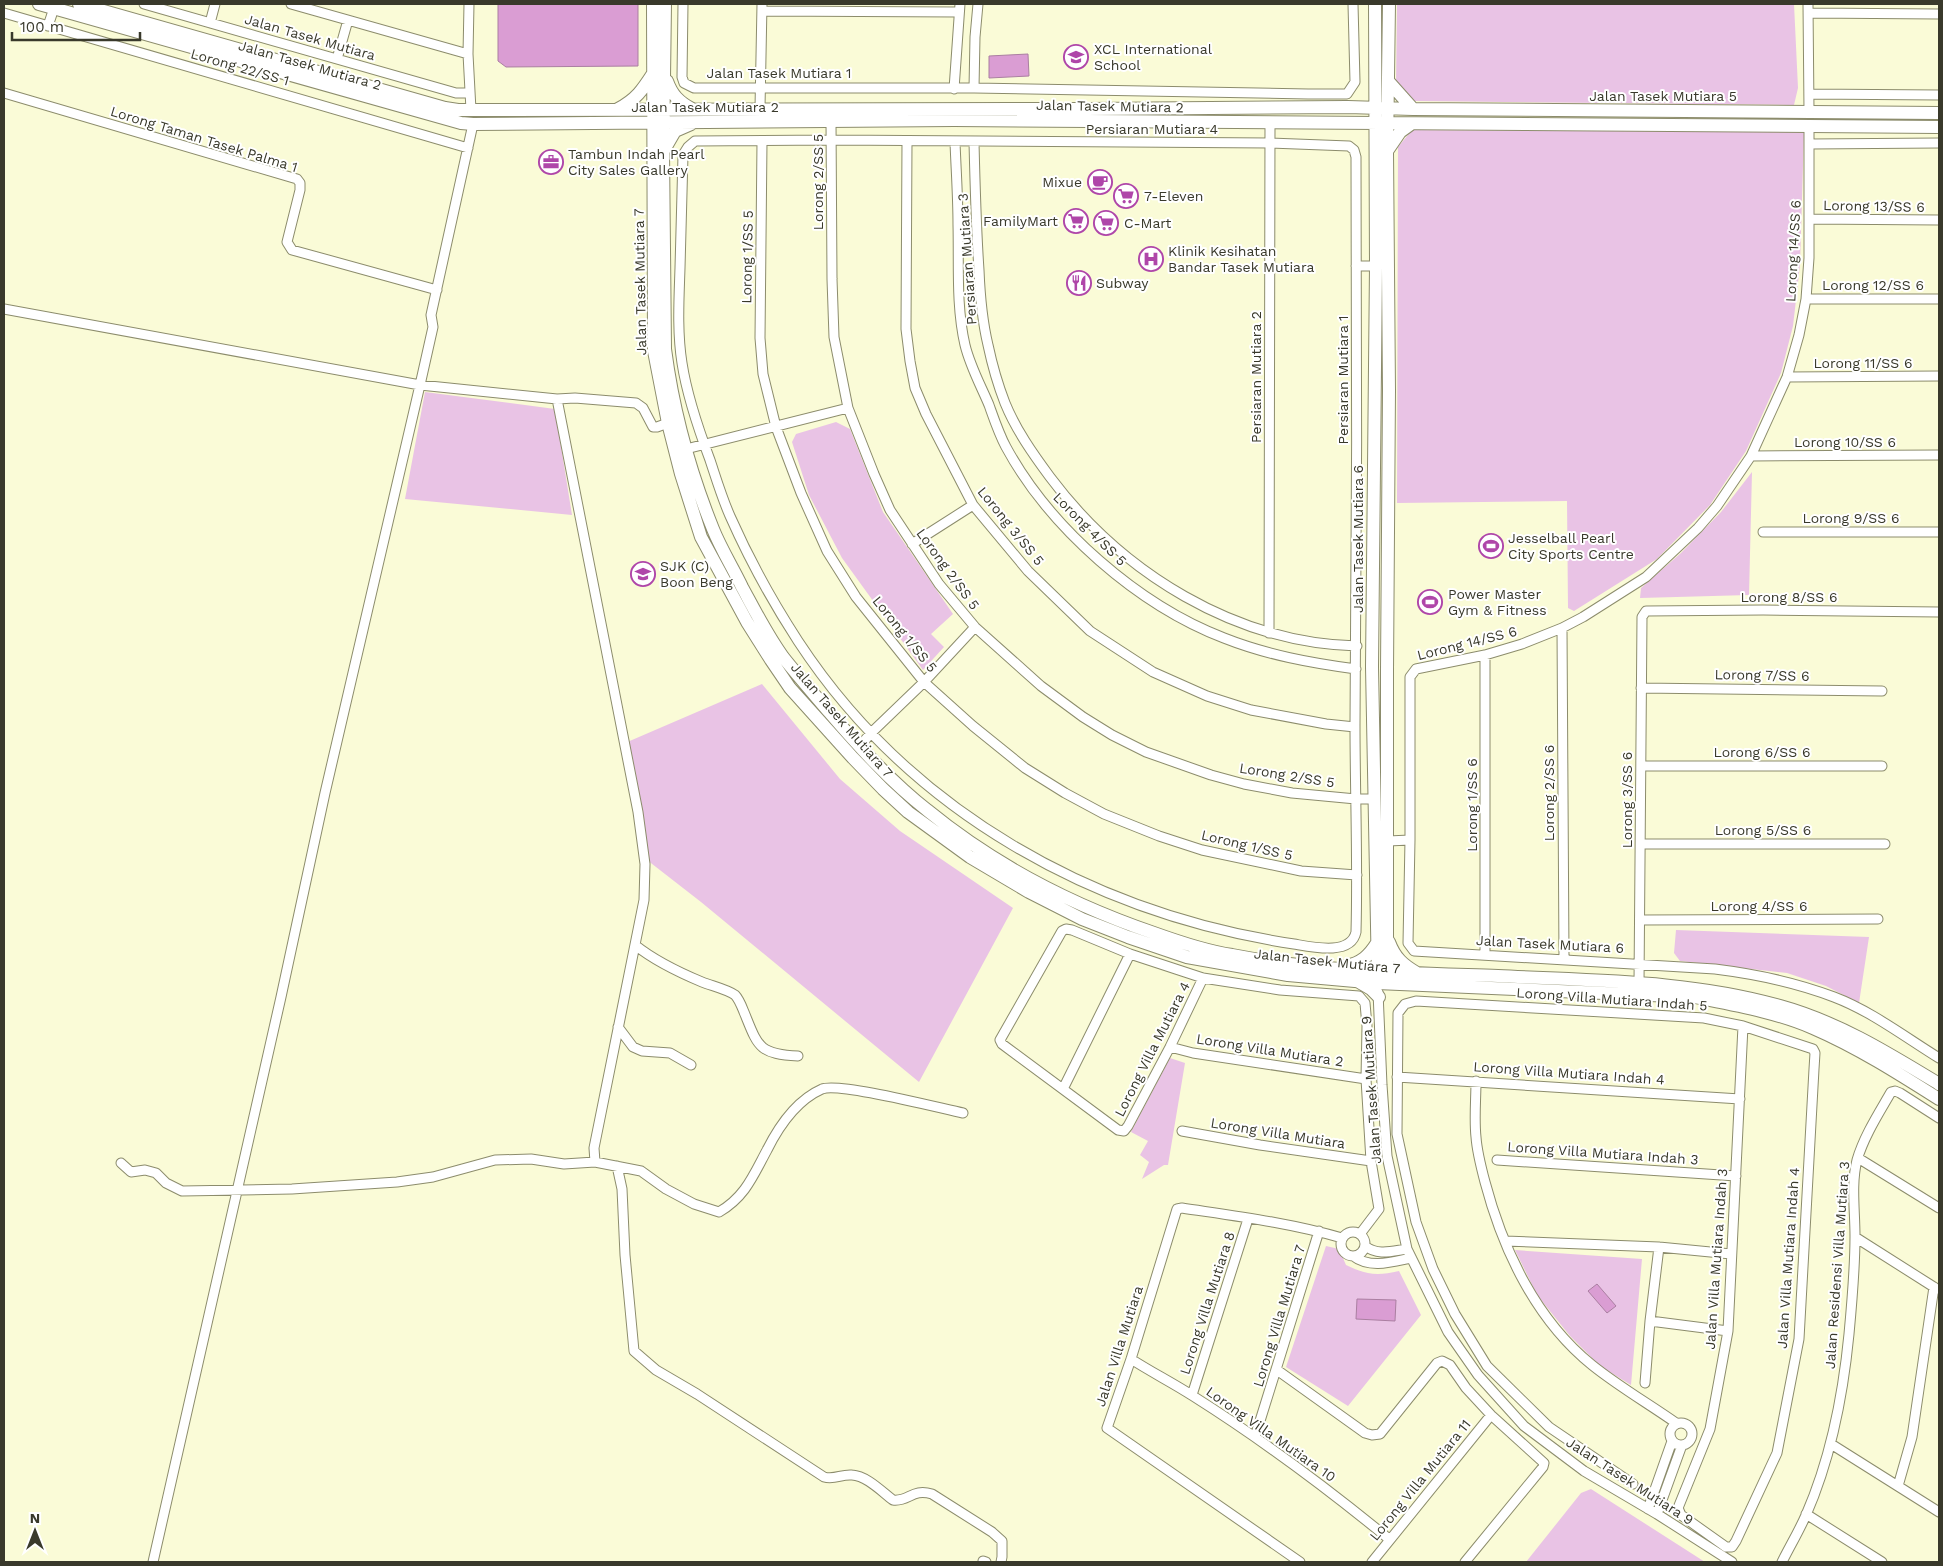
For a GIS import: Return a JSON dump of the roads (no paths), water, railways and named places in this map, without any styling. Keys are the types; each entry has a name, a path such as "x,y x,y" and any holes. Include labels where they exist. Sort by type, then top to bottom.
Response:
{"street":[{"name":"Jalan Tasek Mutiara 2","path":"39,4 461,123 473,124 617,116"},
{"name":"Jalan Tasek Mutiara 2","path":"79,4 446,108 471,110 659,116 698,122 1087,115 1347,100 1382,107"},
{"name":"Jalan Tasek Mutiara","path":"144,4 456,92 469,93"},
{"path":"210,23 215,4"},
{"path":"291,4 468,54"},
{"path":"469,4 468,54 471,110"},
{"path":"653,4 659,72 659,116"},
{"path":"665,4 659,72 678,101 692,109"},
{"name":"Jalan Tasek Mutiara 1","path":"683,4 682,77 684,83 694,88 974,88 1204,92 1347,100"},
{"path":"974,88 978,4"},
{"path":"1353,4 1355,82 1347,100 1359,103 1366,98 1375,83"},
{"path":"1375,4 1375,83 1382,107"},
{"path":"1382,107 1388,81 1389,4"},
{"path":"760,108 762,7 959,8 954,89"},
{"path":"48,26 54,8"},
{"path":"1809,111 1808,8 1939,14"},
{"name":"Lorong 22/SS 1","path":"4,13 468,148"},
{"path":"337,59 348,20"},
{"path":"659,72 617,116 636,125 658,151 675,131 683,126 698,122"},
{"path":"1388,81 1413,109"},
{"path":"1204,92 1204,108"},
{"name":"Lorong Taman Tasek Palma 1","path":"4,93 297,179 300,183 300,190 287,242 292,250 437,290"},
{"path":"1809,94 1939,94"},
{"name":"Jalan Tasek Mutiara 5","path":"1382,107 1690,118 1809,127 1939,127"},
{"name":"Jalan Tasek Mutiara 6","path":"1382,107 1376,266 1372,667 1382,977"},
{"name":"Jalan Tasek Mutiara 2","path":"659,116 692,109 760,108 1087,115 1270,122 1382,123"},
{"name":"Jalan Tasek Mutiara 5","path":"1382,123 1690,118 1809,111 1939,112"},
{"name":"Jalan Tasek Mutiara 7","path":"659,116 654,351 668,423 701,537 747,622 790,688 853,758 908,812 970,857 1029,892 1082,919 1128,938 1187,957 1257,971 1358,981 1382,977"},
{"name":"Lorong 2/SS 5","path":"831,121 834,337 848,408 890,510 939,584 975,627 1041,686 1112,736 1146,752 1211,775 1244,784 1292,793 1356,800 1375,799"},
{"name":"Persiaran Mutiara 2","path":"1269,633 1270,122"},
{"path":"153,1562 238,1190 325,792 433,327 431,315 473,124"},
{"path":"1355,124 1381,148 1411,124"},
{"name":"Lorong 14/SS 6","path":"1410,677 1416,669 1485,655 1522,644 1562,628 1600,607 1646,577 1717,506 1751,456 1787,377 1799,335 1806,299 1809,218 1809,127"},
{"name":"Jalan Tasek Mutiara 7","path":"955,142 832,140 695,141 682,155 679,299 682,361 688,393 704,445 729,514 771,598 799,643 834,689 894,758 930,789 1007,843 1045,864 1106,892 1184,920 1246,937 1314,947 1338,947 1348,945 1355,939 1356,932 1355,727 1357,646"},
{"name":"Lorong 1/SS 5","path":"762,142 760,338 763,374 776,427 801,493 827,551 856,597 924,682 973,726 1025,768 1104,814 1159,836 1202,850 1301,871 1357,875"},
{"name":"Lorong 3/SS 5","path":"907,142 906,329 915,388 926,414 973,505 1028,572 1090,631 1153,672 1207,696 1251,710 1326,724 1355,727"},
{"name":"Persiaran Mutiara 4","path":"955,142 1270,143 1349,146"},
{"name":"Lorong 4/SS 5","path":"955,142 958,226 957,266 960,308 966,346 1006,447 1042,502 1083,546 1123,581 1175,614 1223,638 1267,652 1304,661 1356,669"},
{"name":"Persiaran Mutiara 3","path":"974,142 980,289 988,345 1005,403 1028,447 1066,497 1104,539 1137,566 1180,594 1226,616 1269,633 1312,643 1357,646"},
{"path":"1810,144 1939,143"},
{"name":"Persiaran Mutiara 1","path":"1349,146 1354,150 1356,156 1357,646"},
{"name":"Jalan Tasek Mutiara 6","path":"1381,148 1389,390 1388,841 1382,940"},
{"name":"Jalan Tasek Mutiara 7","path":"658,151 665,349 669,379 686,449 714,532 757,615 781,654 859,747 927,811 1016,871 1073,902 1115,920 1229,955 1294,965 1338,968 1382,977 1403,984 1695,997 1740,1006 1811,1028 1884,1064 1939,1099"},
{"name":"Lorong 13/SS 6","path":"1809,218 1939,220"},
{"path":"1356,266 1376,266"},
{"name":"Lorong 12/SS 6","path":"1806,299 1939,299"},
{"path":"4,309 420,385 557,399 575,398 636,403 643,408 653,427 658,428 668,423"},
{"name":"Lorong 11/SS 6","path":"1787,377 1939,376"},
{"path":"1374,390 1389,390"},
{"path":"557,399 641,831 645,864 644,900 594,1148 595,1162"},
{"path":"686,449 848,408"},
{"name":"Lorong 10/SS 6","path":"1751,456 1939,455"},
{"path":"912,544 973,505"},
{"path":"1356,515 1373,515"},
{"name":"Lorong 9/SS 6","path":"1763,532 1939,532"},
{"name":"Lorong 8/SS 6","path":"1642,617 1646,611 1939,612"},
{"name":"Lorong 3/SS 6","path":"1639,982 1642,617"},
{"path":"859,747 871,732 924,682 975,627"},
{"name":"Lorong 2/SS 6","path":"1562,628 1564,958"},
{"name":"Lorong 1/SS 6","path":"1485,655 1485,955"},
{"name":"Jalan Tasek Mutiara 6","path":"1410,677 1408,943 1414,951 1564,958 1756,974 1835,997 1872,1016 1939,1058"},
{"name":"Lorong 7/SS 6","path":"1641,688 1882,691"},
{"name":"Lorong 6/SS 6","path":"1641,766 1882,766"},
{"path":"1388,841 1410,840"},
{"name":"Lorong 5/SS 6","path":"1641,844 1885,844"},
{"name":"Lorong 4/SS 6","path":"1640,920 1878,919"},
{"path":"1130,954 1063,1089 1002,1044 1000,1040 1002,1035 1062,931 1066,929 1130,954 1203,978 1280,990 1359,996 1365,1003 1367,1026 1366,1079 1371,1161 1379,1210 1360,1234"},
{"path":"1338,968 1356,964 1363,960 1382,940 1400,962 1418,973"},
{"path":"634,945 679,972 735,996 741,1005 756,1040 766,1051 778,1055 798,1056"},
{"path":"1382,977 1418,973 1639,982 1704,989 1743,997 1815,1018 1855,1035 1939,1084"},
{"name":"Jalan Tasek Mutiara 9","path":"1382,977 1380,999 1382,1085 1387,1156 1411,1258 1453,1339 1478,1376 1524,1426 1584,1471 1657,1514 1732,1562"},
{"name":"Lorong Villa Mutiara 4","path":"1063,1089 1118,1130 1124,1131 1170,1047 1203,978"},
{"path":"1358,981 1371,989 1380,999 1392,989 1403,984"},
{"name":"Lorong Villa Mutiara Indah 5","path":"1397,1077 1398,1013 1405,1004 1416,1001 1704,1018 1743,1026 1813,1049"},
{"name":"Jalan Villa Mutiara Indah 3","path":"1732,1546 1726,1546 1702,1530 1681,1515 1678,1508 1710,1429 1728,1331 1743,1026"},
{"path":"618,1027 633,1047 642,1051 670,1053 691,1066"},
{"name":"Lorong Villa Mutiara 2","path":"1170,1047 1193,1054 1366,1079"},
{"name":"Jalan Villa Mutiara Indah 4","path":"1732,1546 1777,1453 1799,1339 1815,1054 1813,1049"},
{"path":"1397,1077 1397,1134 1414,1214 1433,1269 1455,1314 1487,1366 1549,1427 1633,1484"},
{"name":"Lorong Villa Mutiara Indah 4","path":"1397,1077 1740,1099"},
{"path":"1476,1081 1476,1137 1478,1154 1490,1199 1505,1241 1526,1286 1562,1336 1592,1365 1676,1423 1686,1424 1691,1429 1692,1436 1688,1442 1682,1445 1657,1514"},
{"path":"121,1163 131,1172 145,1170 156,1173 166,1183 182,1191 292,1189 398,1182 433,1177 495,1160 531,1159 564,1164 595,1162 641,1171 694,1204 719,1212 732,1204 748,1185 777,1130 804,1100 824,1088 845,1088 963,1113"},
{"name":"Jalan Residensi Villa Mutiara 3","path":"1782,1562 1806,1514 1831,1444 1848,1335 1855,1237 1855,1175 1858,1158 1874,1121 1890,1092 1896,1091 1939,1118"},
{"name":"Lorong Villa Mutiara","path":"1182,1131 1260,1145 1371,1161"},
{"path":"1858,1158 1939,1208"},
{"name":"Lorong Villa Mutiara Indah 3","path":"1497,1160 1736,1176"},
{"path":"617,1166 622,1189 625,1255 634,1351 656,1370 697,1394 824,1477 832,1479 850,1474 861,1477 893,1500 899,1501 916,1492 924,1491 932,1494 992,1532 1002,1541 1001,1562"},
{"name":"Jalan Villa Mutiara","path":"1300,1562 1107,1428 1131,1359 1177,1209 1182,1208 1319,1231 1342,1238"},
{"name":"Lorong Villa Mutiara 8","path":"1192,1395 1248,1219"},
{"name":"Lorong Villa Mutiara 7","path":"1255,1437 1319,1231"},
{"path":"1408,1249 1372,1252 1365,1246 1360,1234 1352,1232 1342,1238 1343,1250 1358,1260 1373,1264 1411,1258"},
{"path":"1855,1237 1936,1289 1912,1437 1898,1486"},
{"path":"1505,1241 1659,1248 1732,1254"},
{"path":"1352,1256 1359,1254 1365,1246"},
{"path":"1645,1384 1659,1248"},
{"path":"1650,1321 1728,1331"},
{"name":"Lorong Villa Mutiara 10","path":"1131,1359 1192,1395 1255,1437 1390,1539"},
{"path":"1277,1370 1365,1432 1376,1435 1380,1434 1437,1363 1442,1361 1450,1364 1466,1388 1491,1415 1544,1463 1543,1467 1465,1562"},
{"name":"Lorong Villa Mutiara 11","path":"1372,1562 1491,1415"},
{"path":"1648,1509 1672,1441 1670,1431 1676,1423"},
{"path":"1692,1436 1705,1439"},
{"path":"1672,1441 1682,1445"},
{"path":"1831,1444 1939,1512"},
{"path":"1806,1514 1882,1562"}],"place":[{"name":"XCL International School","path":"1076,57"},
{"name":"Tambun Indah Pearl City Sales Gallery","path":"551,162"},
{"name":"Mixue","path":"1100,182"},
{"name":"7-Eleven","path":"1126,196"},
{"name":"FamilyMart","path":"1076,221"},
{"name":"C-Mart","path":"1106,223"},
{"name":"Klinik Kesihatan Bandar Tasek Mutiara","path":"1151,259"},
{"name":"Subway","path":"1079,283"},
{"name":"Jesselball Pearl City Sports Centre","path":"1491,546"},
{"name":"SJK (C) Boon Beng","path":"643,574"},
{"name":"Power Master Gym & Fitness","path":"1430,602"}]}
